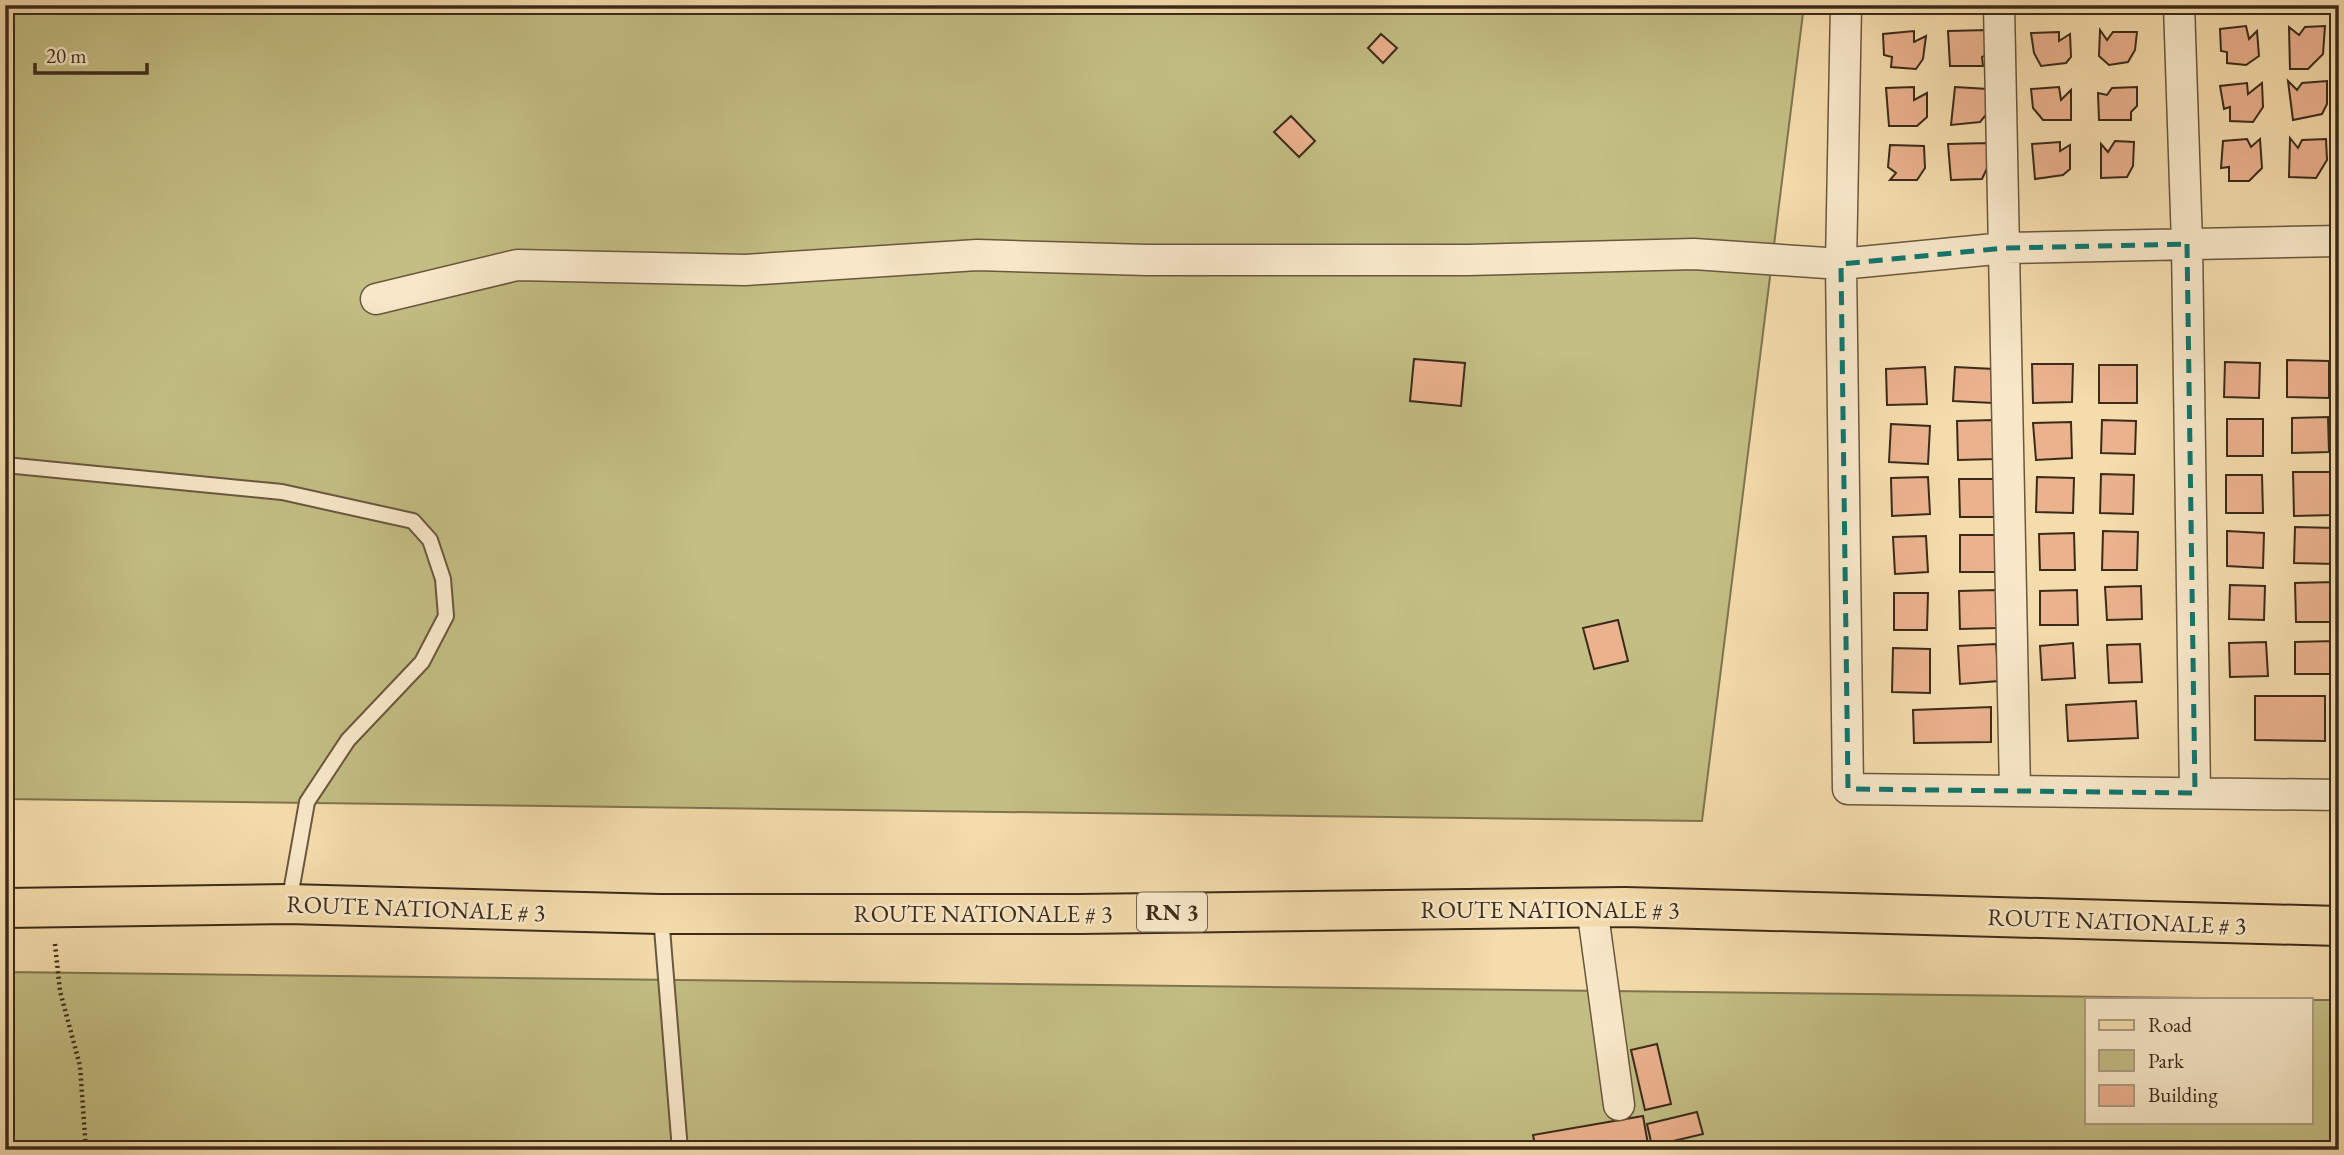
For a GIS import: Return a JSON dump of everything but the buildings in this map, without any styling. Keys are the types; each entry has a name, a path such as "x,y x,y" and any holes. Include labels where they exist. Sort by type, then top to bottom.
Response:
{"main road":[{"name":"ROUTE NATIONALE # 3","path":"5,908 288,904 660,914 1079,914 1592,907 2339,926"}],"street":[{"path":"1846,5 1841,264 1849,789 2339,795"},
{"path":"1999,5 2015,791"},
{"path":"2179,5 2187,244 2195,793"},
{"path":"376,299 517,265 745,270 977,255 1147,260 1468,260 1694,254 1841,264 2006,248 2339,241"},
{"path":"1592,907 1619,1105"}],"lane":[{"path":"5,465 282,492 413,521 430,540 443,579 446,616 422,662 348,740 307,802 288,904"},
{"path":"660,914 680,1150"}],"path":[{"path":"50,909 60,991 79,1066 86,1150"}],"highlighted area":[{"path":"2187,244 2195,793 1848,789 1841,264 2005,248"}],"green space":[{"path":"5,5 1804,5 1702,821 5,799"},
{"path":"5,972 2196,998 2085,998 2085,1124 2312,1124 2312,1000 2339,1000 2339,1150 5,1150"}]}
